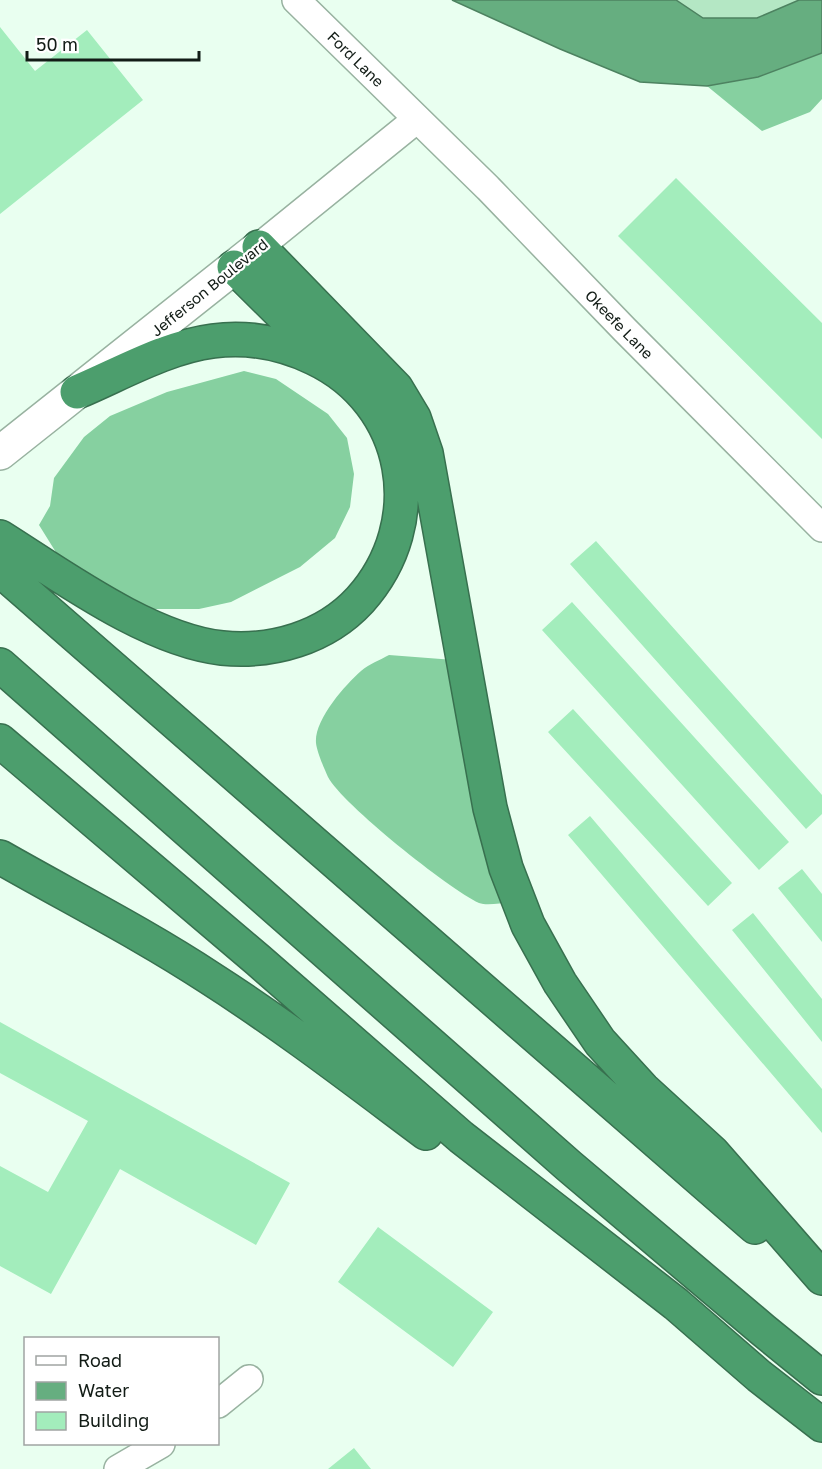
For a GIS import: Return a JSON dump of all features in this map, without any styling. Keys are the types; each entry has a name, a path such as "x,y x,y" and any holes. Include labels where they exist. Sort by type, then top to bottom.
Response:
{"highway":[{"path":"259,247 384,374 406,402 414,418 426,453 484,778 497,837 516,896 542,952 581,1015 619,1065 713,1153 822,1278"},
{"path":"0,537 116,609 170,633 220,648 265,648 304,638 323,629 360,600 385,563 398,523 401,479 399,458 391,436 369,401 234,267"},
{"path":"77,392 168,353 214,340 239,339 285,345 340,371"},
{"path":"0,570 822,1286"},
{"path":"0,665 569,1166 822,1378"},
{"path":"0,741 258,960 461,1137 676,1304 759,1376 822,1425"},
{"path":"0,857 167,951 290,1032 668,1315 759,1376"}],"main road":[{"name":"Jefferson Boulevard","path":"0,453 259,247"}],"street":[{"name":"Ford Lane","path":"296,0 417,119"},
{"name":"Jefferson Boulevard","path":"259,247 417,119"},
{"name":"Okeefe Lane","path":"417,119 488,188 822,528"},
{"path":"219,1403 249,1379"},
{"path":"118,1469 158,1445"}],"shaded area":[{"path":"676,0 799,0 757,18 703,18"},
{"path":"822,53 822,99 810,112 762,131 707,86 758,77"},
{"path":"244,371 276,379 328,414 347,438 354,474 350,507 335,538 300,567 231,602 199,609 147,609 62,562 39,525 50,506 54,478 84,437 110,416 167,392"},
{"path":"389,655 454,660 510,902 482,904 464,895 374,825 337,790 328,777 316,743 320,724 325,714 354,677 367,666"}],"water":[{"path":"452,0 676,0 703,18 757,18 799,0 822,0 822,53 758,77 707,86 640,82"}],"building":[{"path":"0,27 35,71 87,30 143,100 0,214"},
{"path":"676,178 822,323 822,439 618,236"},
{"path":"596,541 822,795 822,814 806,829 570,564"},
{"path":"572,602 789,842 759,870 542,630"},
{"path":"573,709 732,883 708,906 548,732"},
{"path":"590,816 822,1089 822,1133 568,835"},
{"path":"802,869 822,894 822,942 778,888"},
{"path":"753,913 822,999 822,1042 732,930"},
{"path":"0,1022 290,1183 256,1245 120,1169 51,1294 0,1266 0,1166 48,1192 88,1121 0,1073"},
{"path":"378,1227 493,1312 453,1367 338,1282"},
{"path":"354,1448 371,1469 328,1469"}]}
